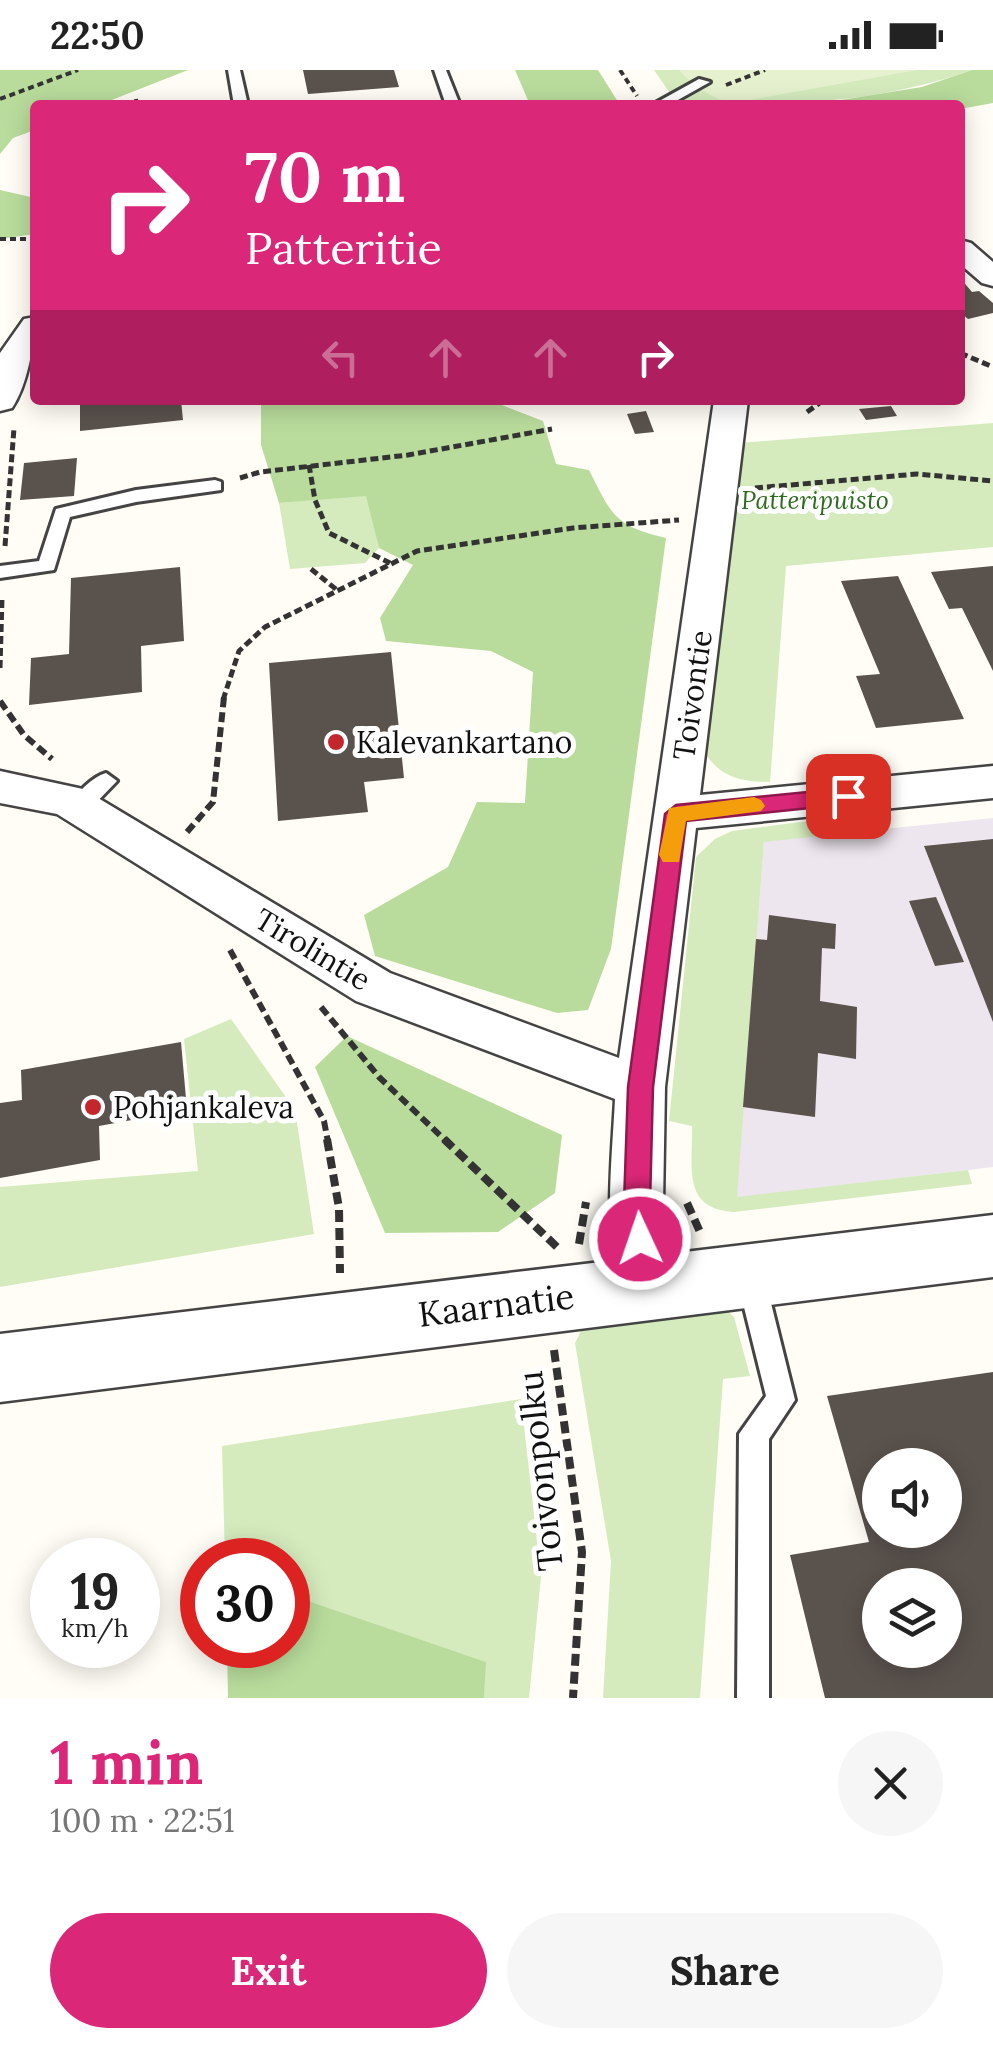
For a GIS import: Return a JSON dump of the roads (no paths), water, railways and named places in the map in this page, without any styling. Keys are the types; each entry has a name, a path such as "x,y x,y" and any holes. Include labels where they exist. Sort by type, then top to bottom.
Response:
{"street":[{"path":"965,245 993,238"},
{"path":"965,251 993,277"},
{"path":"9,407 10,361 30,333"},
{"name":"Toivontie","path":"645,1288 637,1204 640,1087 730,405"},
{"path":"676,814 993,782"},
{"name":"Tirolintie","path":"0,787 68,800 92,793 373,987 640,1087"},
{"name":"Kaarnatie","path":"0,1368 552,1274 645,1288 989,1257"}],"lane":[{"path":"234,70 240,100"},
{"path":"440,70 451,100"},
{"path":"668,100 704,82"},
{"path":"2,571 47,566 62,513 136,496 214,486"},
{"path":"750,1277 781,1400 754,1434 754,1698"}],"place":[{"name":"Kalevankartano","path":"336,742"},
{"name":"Pohjankaleva","path":"93,1107"}],"park label":[{"name":"Patteripuisto","path":"815,500"}]}
